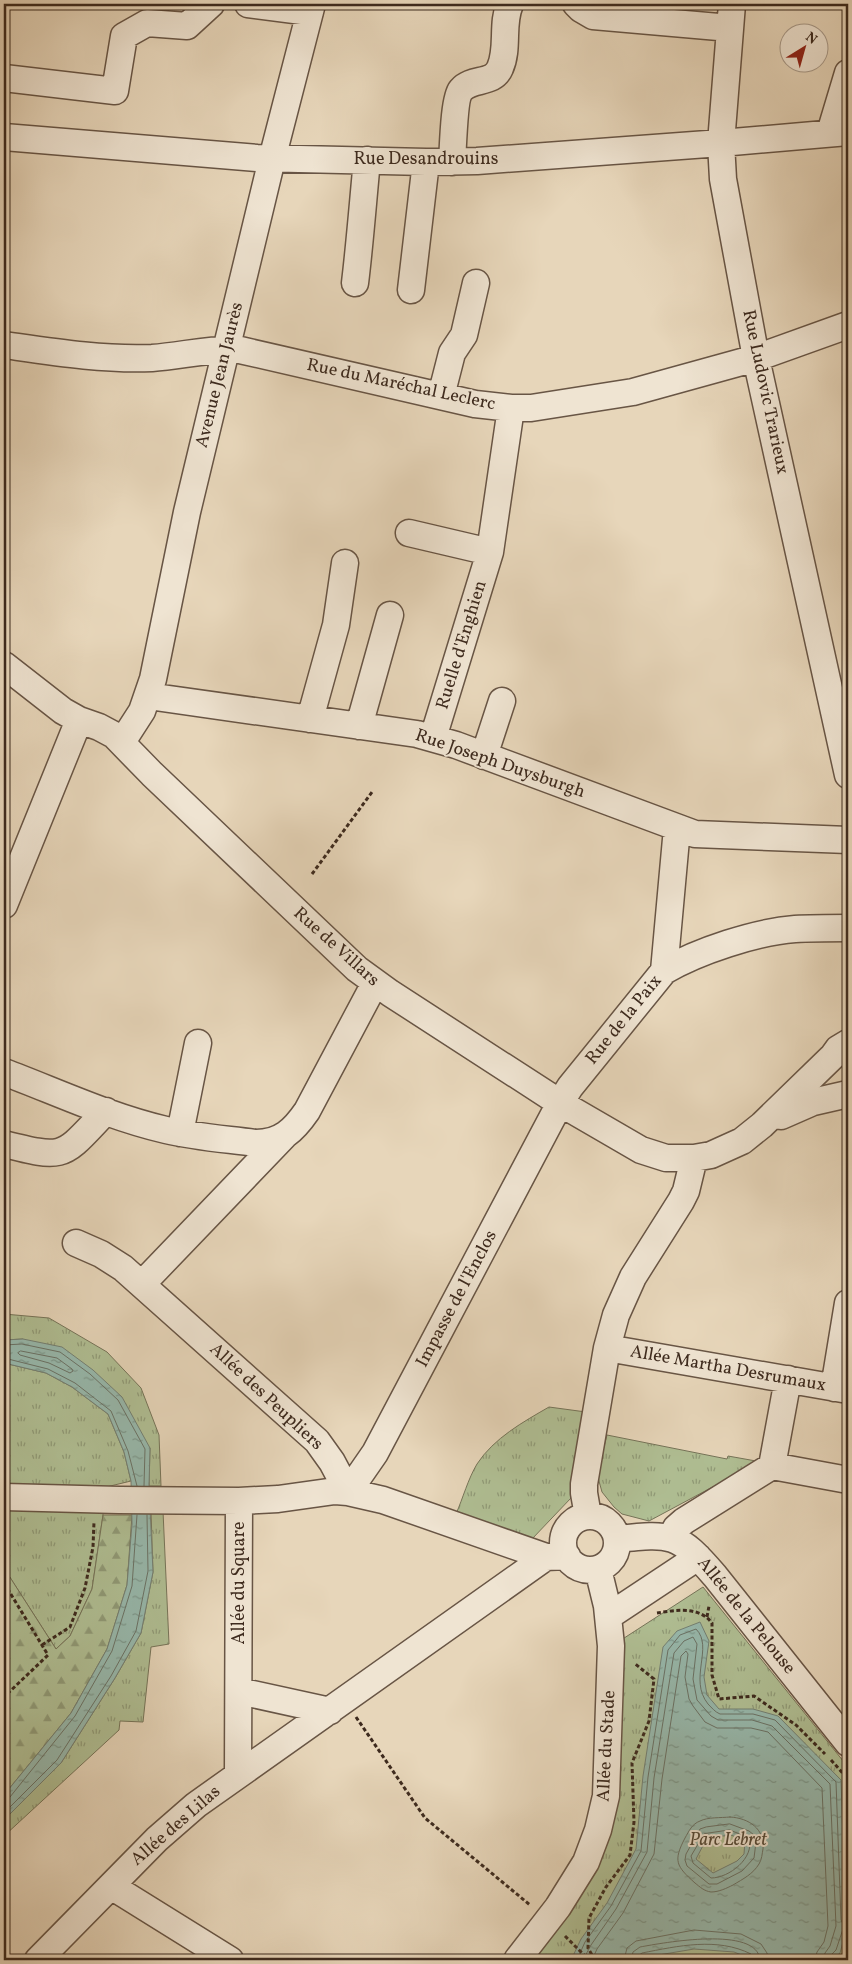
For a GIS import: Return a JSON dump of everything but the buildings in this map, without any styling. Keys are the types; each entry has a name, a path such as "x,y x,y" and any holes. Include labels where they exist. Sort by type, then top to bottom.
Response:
{"street":[{"path":"4,78 115,91 124,36 147,23 187,26 211,4"},
{"path":"248,4 311,8"},
{"path":"452,162 458,96 466,86 488,80 498,72 502,62 507,13 510,4"},
{"path":"576,4 580,9 593,16 731,16"},
{"name":"Avenue Jean Jaurès","path":"122,742 136,722 148,696 187,512 272,159 311,8"},
{"name":"Rue Ludovic Trarieux","path":"731,16 721,143 723,180 756,358 839,690 848,775"},
{"path":"839,132 848,73"},
{"name":"Rue Desandrouins","path":"4,136 272,159 452,162 721,143 839,132"},
{"path":"355,283 363,221 362,210 367,160"},
{"path":"412,290 426,162"},
{"path":"441,396 452,353 464,335 476,283"},
{"name":"Rue du Maréchal Leclerc","path":"4,345 72,355 116,358 154,358 227,349 252,352 475,404 511,408 544,407 633,392 756,358 848,325"},
{"name":"Ruelle d'Enghien","path":"433,738 490,552 511,408"},
{"path":"409,532 490,552"},
{"path":"310,719 336,624 345,563"},
{"path":"359,726 390,614"},
{"name":"Rue de Villars","path":"4,665 63,710 79,720 107,730 122,742 167,789 357,969 375,983 560,1103 641,1150 666,1158 694,1158 710,1155 732,1147 762,1125"},
{"name":"Rue Joseph Duysburgh","path":"148,696 411,733 433,738 676,828 706,835 848,840"},
{"path":"484,756 502,701"},
{"path":"4,905 79,720"},
{"path":"664,971 676,828"},
{"name":"Rue de la Paix","path":"560,1103 570,1087 664,971 680,961 706,951 766,934 793,930 848,928"},
{"path":"142,1284 284,1136 294,1128 307,1111 375,983"},
{"path":"180,1133 198,1042"},
{"path":"841,1050 830,1069 832,1077 840,1088 848,1094"},
{"path":"762,1125 841,1050"},
{"path":"4,1072 106,1112 151,1127 180,1133 256,1143 268,1143 284,1136"},
{"path":"762,1125 813,1102 848,1094"},
{"name":"Impasse de l'Enclos","path":"348,1492 371,1458 394,1418 560,1103"},
{"path":"4,1144 43,1154 63,1152 71,1147 106,1112"},
{"path":"588,1516 584,1484 607,1348 616,1315 633,1277 686,1191 694,1158"},
{"name":"Allée des Peupliers","path":"76,1242 113,1261 142,1284 317,1441 332,1462 348,1492"},
{"path":"841,1389 848,1303"},
{"name":"Allée Martha Desrumaux","path":"607,1348 841,1389"},
{"path":"772,1466 788,1379"},
{"path":"671,1538 674,1531 684,1521 772,1466 848,1480"},
{"name":"Allée du Square","path":"238,1774 239,1501 278,1499 335,1491 348,1492"},
{"path":"348,1492 383,1500 557,1557 586,1570 598,1569 608,1563 613,1557 617,1539 613,1527 607,1521 596,1516 588,1516 576,1520 565,1532 563,1544 557,1557"},
{"path":"4,1497 239,1501"},
{"name":"Allée de la Pelouse","path":"617,1539 655,1536 671,1538 683,1543 698,1557 848,1743"},
{"name":"Allée des Lilas","path":"38,1960 168,1828 196,1805 238,1774 557,1557"},
{"path":"609,1616 698,1557"},
{"name":"Allée du Stade","path":"517,1960 570,1889 586,1862 598,1830 606,1796 611,1646 609,1616 598,1569"},
{"path":"239,1691 337,1706"},
{"path":"111,1886 230,1960"}],"path":[{"path":"312,874 372,792"},
{"path":"42,1645 70,1627 84,1588 93,1547 107,1500"},
{"path":"4,1583 48,1655 4,1697"},
{"path":"631,1600 642,1615 684,1609 707,1617 712,1624 712,1675 719,1699 754,1696 796,1724 848,1779"},
{"path":"337,1706 425,1818 548,1920 589,1960"},
{"path":"840,1960 845,1955 848,1938"}],"green space":[{"path":"4,1314 49,1318 107,1352 141,1388 159,1435 161,1486 149,1486 150,1448 23,1339 4,1340"},
{"path":"4,1363 46,1373 72,1387 108,1414 124,1452 131,1481 102,1488 103,1515 92,1589 70,1636 56,1649 4,1568"},
{"path":"549,1407 586,1412 571,1498 532,1539 456,1514 471,1476 484,1455 500,1438"},
{"path":"607,1435 727,1459 728,1456 756,1461 750,1467 649,1521 622,1514 602,1492 597,1474"},
{"path":"151,1511 163,1511 169,1644 151,1647 143,1722 120,1721 119,1730 4,1836 4,1820 61,1763 141,1633 153,1572"},
{"path":"103,1515 132,1515 127,1585 107,1649 71,1713 4,1795 4,1568 56,1649 70,1636 92,1589"},
{"name":"Parc Lebret","path":"703,1587 848,1767 848,1960 528,1960 596,1866 618,1642"}],"water":[{"path":"23,1339 62,1347 93,1370 122,1397 150,1448 149,1486 153,1572 141,1633 115,1678 61,1763 4,1820 4,1795 71,1713 107,1649 127,1585 132,1524 131,1481 124,1452 108,1414 72,1387 46,1373 4,1363 4,1340"},
{"name":"Parc Lebret","path":"700,1622 709,1641 704,1677 707,1695 719,1709 753,1709 778,1716 841,1780 846,1931 840,1953 832,1960 754,1960 734,1952 694,1949 629,1960 575,1960 572,1958 581,1939 607,1903 636,1849 643,1776 663,1647 677,1631","holes":["731,1835 745,1841 744,1854 737,1861 713,1873 696,1859 707,1838"]}]}
